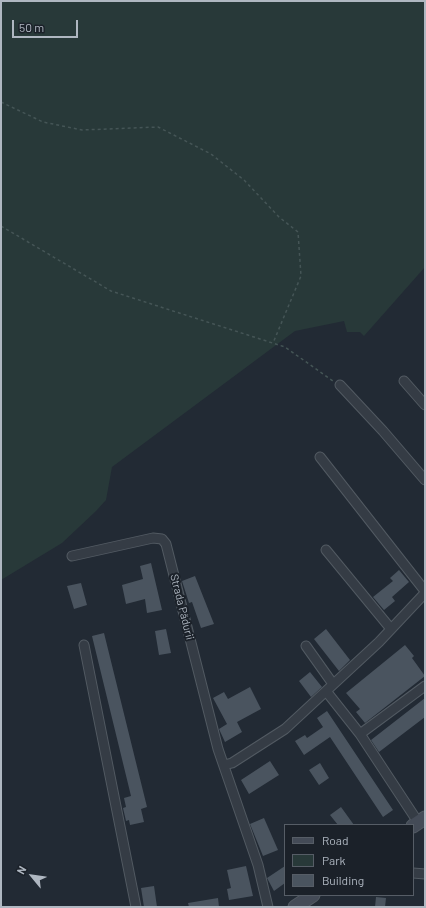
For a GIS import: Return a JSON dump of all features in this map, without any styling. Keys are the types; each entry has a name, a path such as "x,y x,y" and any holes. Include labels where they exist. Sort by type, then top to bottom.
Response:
{"main road":[{"path":"295,907 312,896"}],"street":[{"path":"404,381 425,405"},
{"path":"340,385 383,431 425,480"},
{"path":"224,764 232,763 285,729 334,684 425,592 320,457"},
{"name":"Strada Pădurii","path":"72,556 153,538 158,538 165,541 218,749 258,865 268,907"},
{"path":"326,550 391,628"},
{"path":"84,645 136,907"},
{"path":"306,646 334,684"},
{"path":"360,734 425,686"},
{"path":"326,691 360,734 419,822"},
{"path":"414,873 425,874"}],"path":[{"path":"1,102 42,122 82,130 158,126 211,154 244,180 279,217 298,232 301,276 273,343"},
{"path":"1,226 111,291 285,347 340,385"}],"green space":[{"path":"1,1 425,1 425,267 364,336 360,332 347,332 344,321 295,331 112,467 106,500 96,511 62,543 1,580"}],"building":[{"path":"151,563 162,610 147,613 145,599 126,604 122,585 143,579 140,566"},
{"path":"399,570 409,582 392,597 395,601 384,610 373,597 393,581 390,578"},
{"path":"195,576 214,624 201,628 192,602 189,603 182,581"},
{"path":"81,583 87,605 74,609 67,586"},
{"path":"166,629 171,653 159,655 155,631"},
{"path":"326,629 350,660 339,671 314,639"},
{"path":"104,633 147,807 141,809 144,822 130,825 129,820 126,821 123,808 126,807 124,798 131,796 92,636"},
{"path":"405,645 414,656 412,658 425,676 365,723 356,712 360,709 346,693"},
{"path":"310,672 322,687 311,697 299,681"},
{"path":"250,687 261,709 237,722 242,732 225,742 219,729 227,724 213,698 224,692 228,699"},
{"path":"425,698 425,717 379,752 371,740"},
{"path":"327,711 393,810 383,817 330,737 304,755 295,741 305,735 307,738 323,727 317,718"},
{"path":"270,761 279,775 249,794 241,780"},
{"path":"320,763 329,778 319,785 309,770"},
{"path":"341,807 353,824 337,824 330,815"},
{"path":"264,818 278,850 263,856 250,824"},
{"path":"246,866 253,896 229,900 227,889 231,888 227,870"},
{"path":"284,867 284,884 274,891 267,878"},
{"path":"154,886 157,907 144,907 141,888"},
{"path":"376,897 386,898 385,907 375,907"},
{"path":"218,898 219,907 189,907 188,903"}]}
